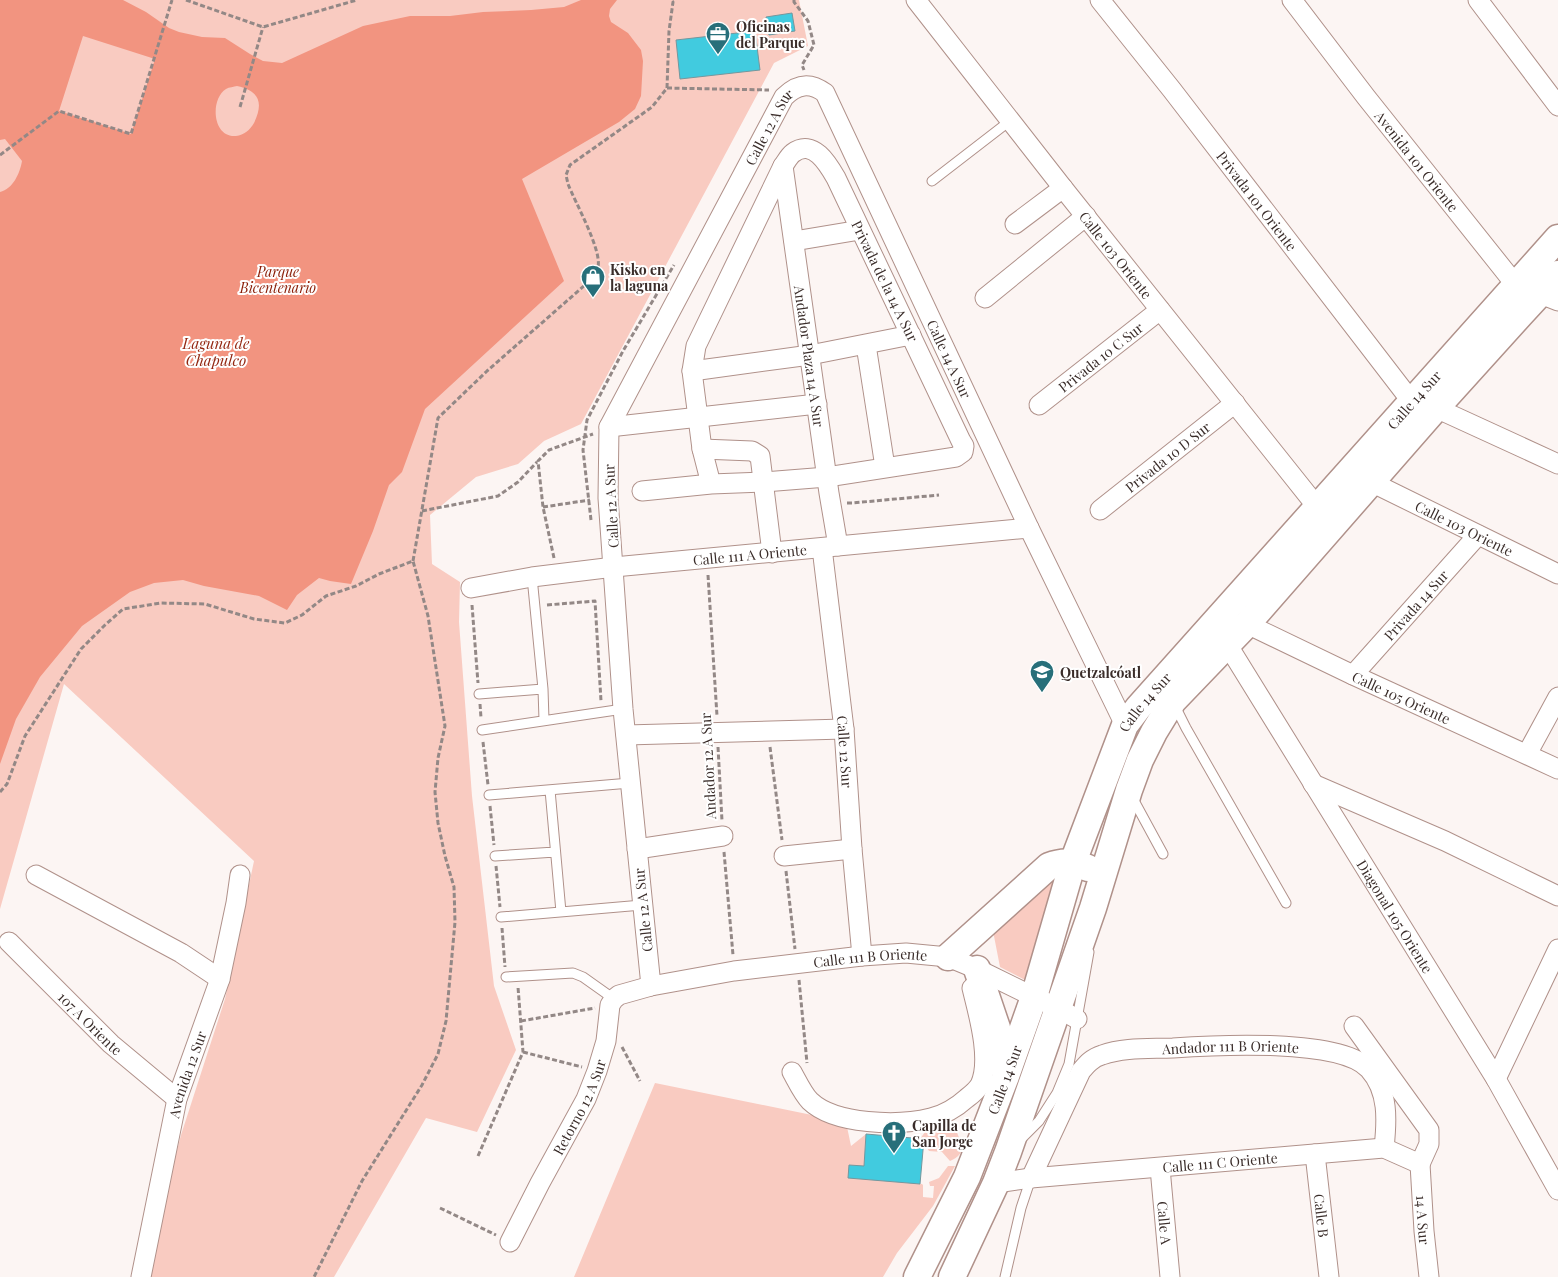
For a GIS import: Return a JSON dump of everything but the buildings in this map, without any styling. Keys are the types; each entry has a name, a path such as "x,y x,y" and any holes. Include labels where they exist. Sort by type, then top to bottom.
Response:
{"main road":[{"name":"Calle 14 Sur","path":"952,1277 996,1183 1068,1014 1103,874 1129,790 1150,739 1173,701 1246,624 1371,482 1424,405 1515,284 1558,238"},
{"name":"Calle 14 Sur","path":"918,1277 967,1177 1006,1076 1034,998 1073,862 1125,725 1138,708 1318,508 1520,314 1549,298 1558,274"},
{"path":"1006,1076 997,1028 964,963 1049,866 1057,863 1073,862 1103,874"},
{"path":"901,1277 917,1252 939,1233"}],"street":[{"name":"Calle 103 Oriente","path":"916,0 1318,508"},
{"name":"Privada 101 Oriente","path":"1100,0 1424,405"},
{"name":"Avenida 101 Oriente","path":"1292,0 1366,97 1515,284 1549,298"},
{"path":"1478,0 1558,106"},
{"name":"Calle 12 A Sur","path":"650,986 623,709 608,498 609,427 784,97 800,88"},
{"name":"Calle 14 A Sur","path":"800,88 818,88 825,93 833,108 1029,528 1125,725"},
{"name":"Privada de la 14 A Sur","path":"783,166 793,153 800,149 810,149 818,153 836,178 964,446 963,452 956,457 885,466"},
{"path":"711,484 702,449 692,371 698,340 783,166"},
{"name":"Andador Plaza 14 A Sur","path":"783,166 826,476 830,547"},
{"path":"1015,224 1063,188"},
{"path":"985,298 1086,216"},
{"path":"794,241 860,230"},
{"name":"Privada 10 C Sur","path":"1039,405 1160,310"},
{"path":"692,371 810,355 866,345 911,334"},
{"path":"642,491 826,476 885,466 866,345"},
{"path":"609,427 817,404"},
{"name":"Privada 10 D Sur","path":"1100,510 1235,404"},
{"path":"1424,405 1558,464"},
{"path":"702,449 752,451 761,458 772,553"},
{"name":"Calle 103 Oriente","path":"1371,482 1558,574"},
{"name":"Calle 111 A Oriente","path":"471,588 532,577 614,567 707,560 1029,528"},
{"name":"Privada 14 Sur","path":"1353,675 1478,535"},
{"name":"Calle 12 Sur","path":"830,547 852,849 862,956"},
{"name":"Calle 105 Oriente","path":"1246,624 1558,769"},
{"name":"Diagonal 105 Oriente","path":"1227,644 1496,1079 1558,1190"},
{"path":"1527,754 1558,697"},
{"path":"626,735 844,729"},
{"path":"1313,784 1444,841 1558,896"},
{"path":"637,849 723,836"},
{"path":"784,856 852,849"},
{"path":"36,875 181,953 220,979"},
{"name":"Avenida 12 Sur","path":"140,1277 177,1099 220,979 240,875"},
{"name":"107 A Oriente","path":"8,942 111,1044 177,1099"},
{"path":"1496,1079 1558,949"},
{"name":"Calle 111 B Oriente","path":"650,986 734,971 862,956 906,953 964,963 1068,1014"},
{"path":"792,1072 810,1102 837,1116 854,1120 884,1123 932,1118 962,1103 980,1085 985,1056 983,1038 964,963"},
{"path":"612,1002 619,995 650,986"},
{"name":"Retorno 12 A Sur","path":"510,1242 586,1099 606,1041 612,1002"},
{"path":"1354,1026 1429,1130 1429,1144 1420,1164"},
{"name":"Andador 111 B Oriente","path":"1031,1178 1081,1071 1091,1060 1102,1055 1130,1050 1239,1044 1292,1047 1341,1054 1356,1060 1368,1068 1377,1079 1383,1093 1387,1120 1384,1148"},
{"name":"Calle 111 C Oriente","path":"996,1183 1031,1178 1384,1148 1420,1164"},
{"name":"Calle B","path":"1315,1154 1329,1277"},
{"name":"14 A Sur","path":"1420,1164 1429,1277"},
{"name":"Calle A","path":"1160,1168 1170,1277"}],"lane":[{"path":"932,181 1011,120"},
{"path":"532,577 543,688 544,720"},
{"path":"479,694 543,688"},
{"path":"1173,701 1186,728 1286,903"},
{"path":"482,730 623,709"},
{"path":"489,795 630,783"},
{"path":"550,790 561,912"},
{"path":"1129,790 1164,854"},
{"path":"495,856 556,852"},
{"path":"501,917 642,905"},
{"path":"506,978 579,974 612,1002"},
{"path":"1006,1277 1021,1208 1031,1178"}],"path":[{"path":"186,0 263,27 358,0"},
{"path":"314,1277 362,1181 438,1054 446,1021 455,922 454,887 441,839 435,792 438,758 445,726 428,616 413,561 438,418 487,371 593,278 598,269 598,260 566,175 570,165 652,107 667,88 671,0"},
{"path":"667,88 800,88 802,65 814,45 808,22 794,0"},
{"path":"0,155 59,111 131,134 172,1"},
{"path":"240,106 263,27"},
{"path":"422,511 498,496 518,482 548,450 609,427"},
{"path":"538,461 543,507 556,574"},
{"path":"852,503 939,495"},
{"path":"543,507 608,498"},
{"name":"Andador 12 A Sur","path":"707,560 723,836 734,971"},
{"path":"0,792 7,784 24,736 81,649 123,609 161,604 205,604 254,619 285,623 302,615 326,596 356,586 379,574 413,561"},
{"path":"535,606 594,601 602,712"},
{"path":"797,963 810,1102"},
{"path":"478,1156 523,1052 518,976"},
{"path":"521,1021 612,1002"},
{"path":"606,1041 620,1044 640,1081"},
{"path":"523,1052 597,1071"},
{"path":"440,1208 510,1242"}],"green space":[{"name":"Parque Bicentenario","path":"0,0 799,0 808,46 774,63 581,424 544,441 518,464 476,477 430,515 432,564 460,582 459,622 472,796 494,986 516,1050 477,1132 426,1118 334,1277 144,1277 181,1135 225,999 254,861 64,684 0,909"},
{"path":"1062,868 1027,981 1000,967 993,931"},
{"path":"655,1083 846,1122 851,1146 866,1134 864,1166 856,1178 922,1184 923,1197 933,1198 934,1186 930,1186 929,1182 939,1178 948,1166 955,1166 933,1206 897,1253 883,1277 574,1277"},
{"path":"937,1128 956,1130 960,1140 964,1143 960,1154 956,1158 950,1161 942,1152 929,1151 924,1143 924,1139 920,1139 925,1132"}],"water":[{"name":"Laguna de Chapulco","path":"0,0 123,0 179,32 202,37 225,38 263,61 282,63 363,26 410,16 450,16 483,12 531,10 564,7 581,0 617,0 610,9 609,16 611,22 628,33 641,50 643,61 641,96 635,109 619,122 522,179 564,281 425,409 402,472 389,485 373,531 351,584 319,578 297,595 287,610 259,596 204,586 183,580 154,583 130,592 82,626 40,677 16,719 0,764 0,192 9,188 15,180 22,161 5,139 0,140","holes":["83,36 155,59 131,134 59,111","237,86 255,94 259,103 259,109 254,123 249,130 236,136 228,135 222,131 218,125 216,109 217,101 221,94 227,88"]}],"place":[{"name":"Oficinas del Parque","path":"718,55"},
{"name":"Kisko en la laguna","path":"593,298"},
{"name":"Quetzalcóatl","path":"1042,693"},
{"name":"Capilla de San Jorge","path":"894,1154"}]}
